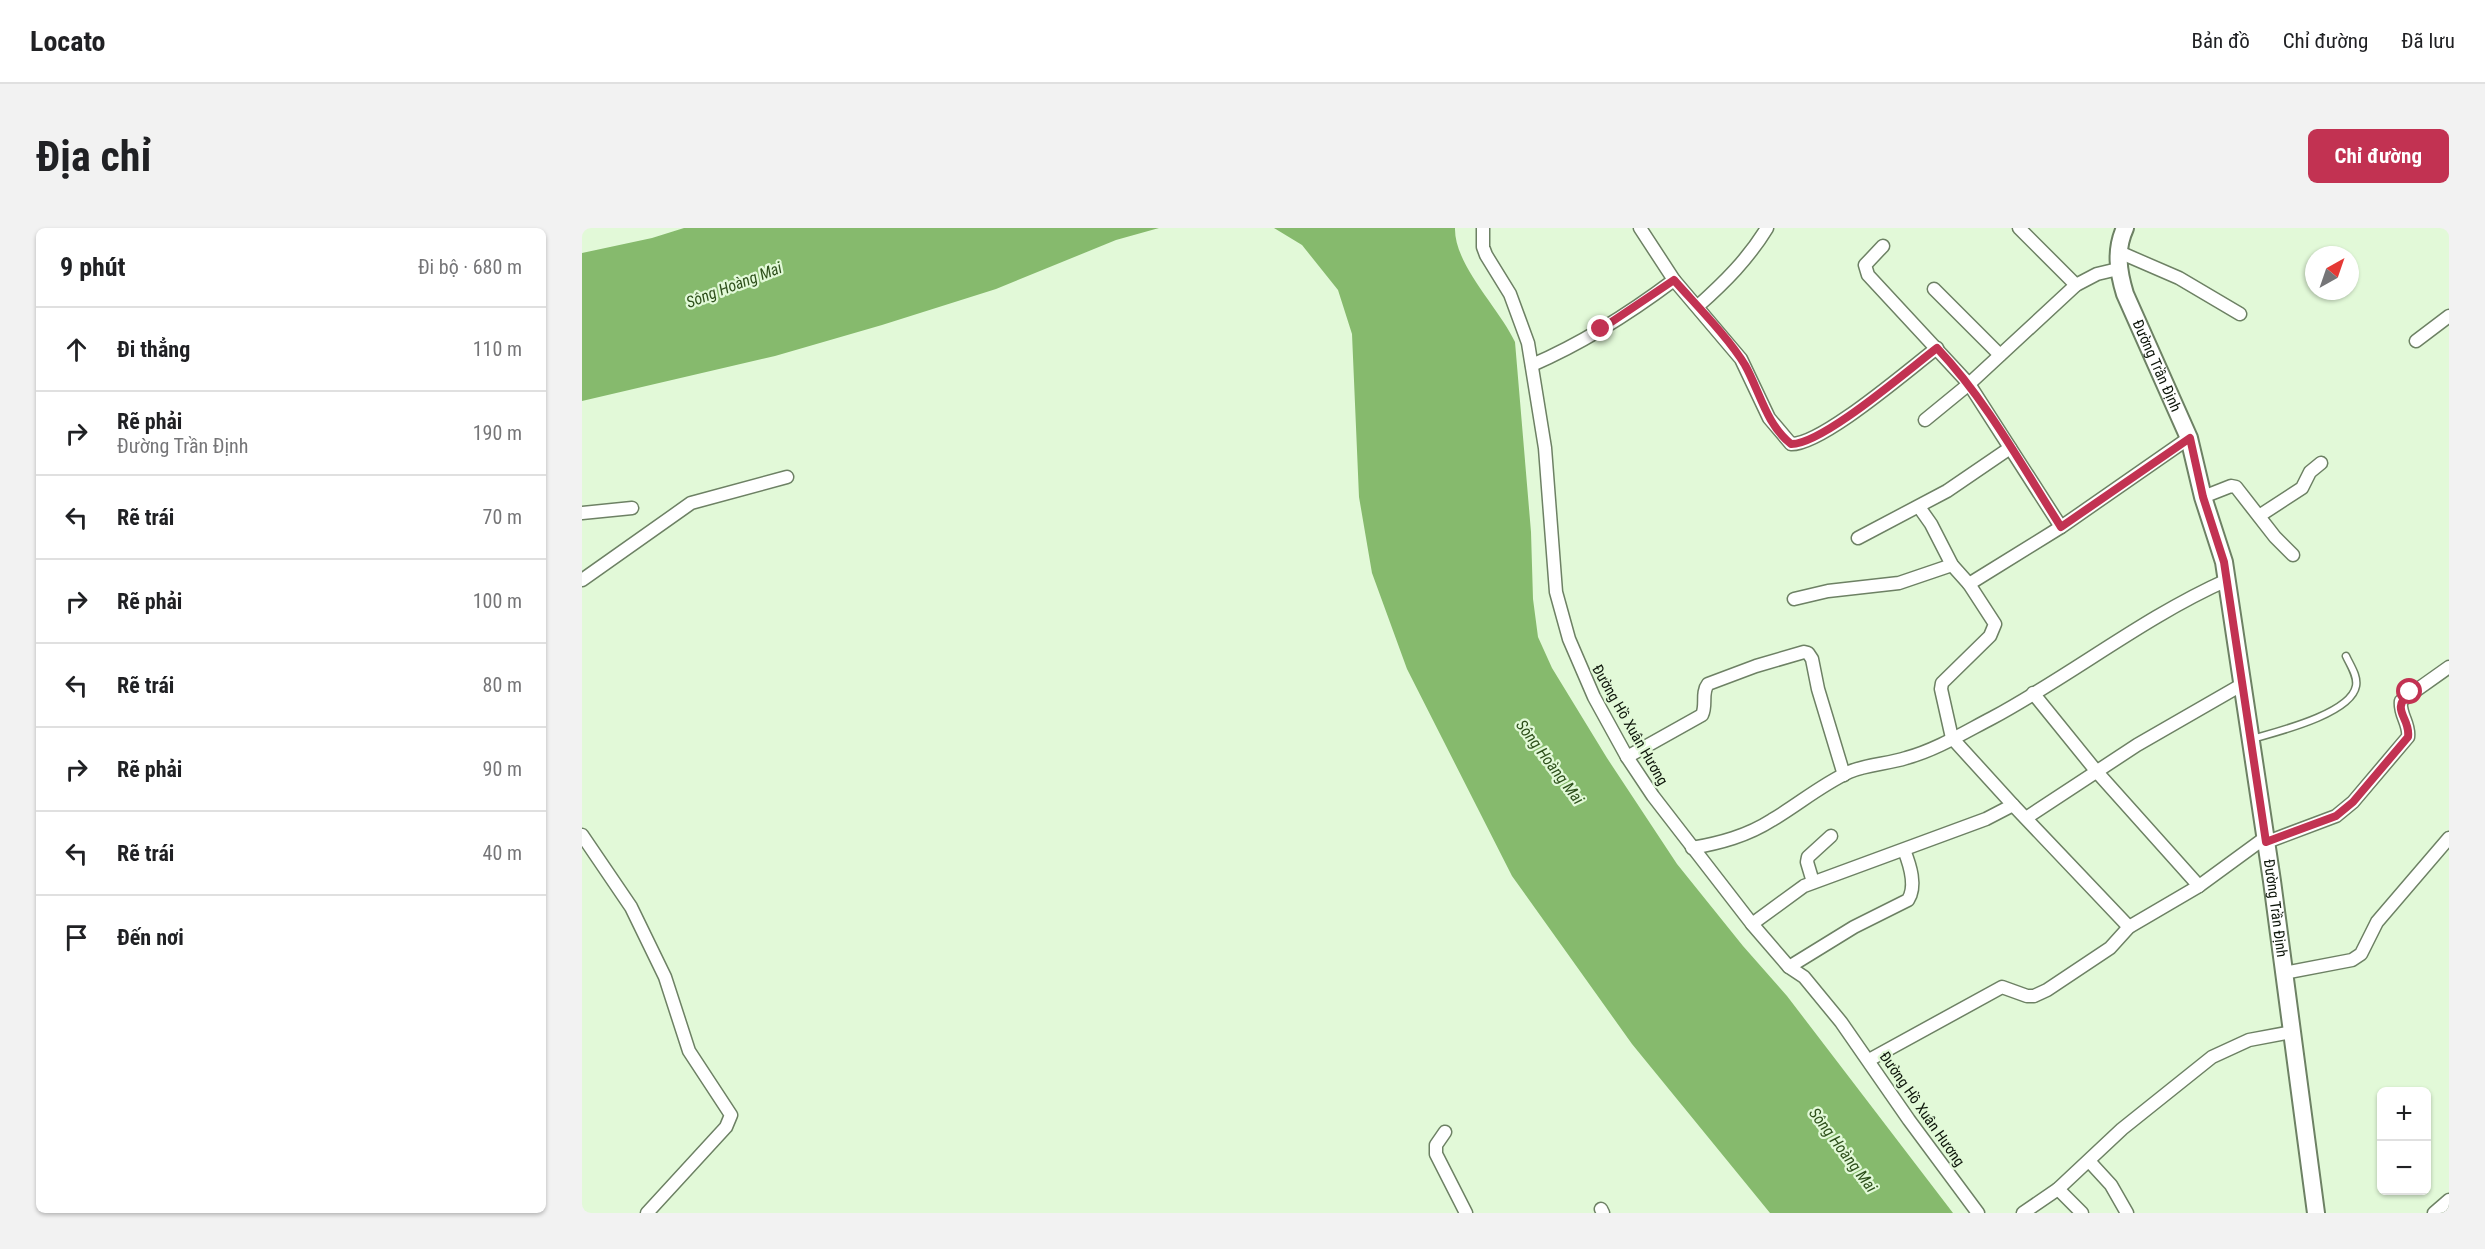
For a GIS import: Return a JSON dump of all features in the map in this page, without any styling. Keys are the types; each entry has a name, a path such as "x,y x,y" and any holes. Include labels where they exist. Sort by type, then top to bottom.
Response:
{"main road":[{"name":"Đường Trần Định","path":"2125,228 2119,252 2118,269 2126,294 2190,438 2203,497 2224,562 2266,839 2316,1213"}],"street":[{"name":"Đường Hồ Xuân Hương","path":"1483,228 1486,255 1517,310 1532,364 1546,460 1556,592 1581,669 1627,757 1653,796 1752,924 1789,967 1804,977 1869,1060 1909,1120 1978,1213"},
{"path":"1640,228 1674,280 1741,359 1769,418 1791,444 1807,440 1854,413 1937,348"},
{"path":"1698,306 1736,272 1767,228"},
{"path":"2019,228 2076,285"},
{"path":"1883,246 1865,265 1868,275 1969,384 2061,527"},
{"path":"2119,252 2179,278 2240,314"},
{"path":"1925,420 1969,384 2076,285 2097,274 2118,269"},
{"path":"1532,364 1559,353 1619,318 1674,280"},
{"path":"1934,289 2000,355"},
{"path":"2416,341 2449,316"},
{"path":"1969,584 2061,527 2190,438"},
{"path":"1858,538 1959,484 2010,448"},
{"path":"2259,516 2302,488 2310,472 2321,463"},
{"path":"582,580 691,503 788,477"},
{"path":"2203,497 2234,486 2241,491 2293,555"},
{"path":"1918,507 1931,524 1952,565 1969,584 1995,627 1990,636 1942,683 1941,689 1952,738 2129,927"},
{"path":"582,513 632,508"},
{"path":"1794,599 1828,591 1899,583 1952,565"},
{"path":"1692,848 1728,841 1762,826 1809,794 1844,775 1870,766 1908,758 2000,714 2169,610 2227,580"},
{"path":"1627,757 1702,715 1705,708 1704,688 1708,684 1756,666 1804,652 1808,653 1812,659 1818,689 1844,775"},
{"path":"1869,1060 1996,989 2007,987 2027,996 2047,990 2110,948 2129,927 2199,886 2266,839 2336,816 2353,802 2408,737 2401,701 2410,692 2449,667"},
{"path":"2026,818 2137,745 2243,684"},
{"path":"2033,693 2097,772 2199,886"},
{"path":"1752,924 1797,890 1813,882 1986,819 2013,805"},
{"path":"582,835 631,907 665,977 689,1051 731,1115 726,1127 647,1213"},
{"path":"1813,882 1807,862 1808,857 1831,836"},
{"path":"2284,973 2352,960 2361,954 2377,922 2449,838"},
{"path":"1789,967 1854,927 1908,900 1912,879 1904,850"},
{"path":"2023,1213 2058,1189 2122,1129 2212,1057 2249,1040 2292,1032"},
{"path":"1445,1132 1436,1144 1436,1154 1466,1213"},
{"path":"2089,1161 2112,1185 2127,1213"},
{"path":"2058,1189 2082,1213"},
{"path":"2433,1213 2449,1200"}],"lane":[{"path":"2251,739 2305,722 2349,700 2357,683 2346,656"}],"water":[{"name":"Sông Hoàng Mai","path":"684,228 1159,228 1116,240 996,289 882,325 775,356 582,401 582,253 652,238"},
{"name":"Sông Hoàng Mai","path":"1274,228 1455,228 1462,257 1515,342 1531,532 1533,599 1538,637 1552,668 1607,758 1677,864 1787,996 1953,1213 1770,1213 1632,1044 1512,876 1407,669 1372,573 1359,497 1352,334 1338,290 1302,245"}],"route":[{"path":"1601,329 1674,280 1741,359 1769,418 1791,444 1807,440 1854,413 1937,348 1969,384 2061,527 2190,438 2203,497 2224,562 2266,842 2330,819 2353,802 2408,737 2408,729 2400,706 2401,701 2410,692"}]}
